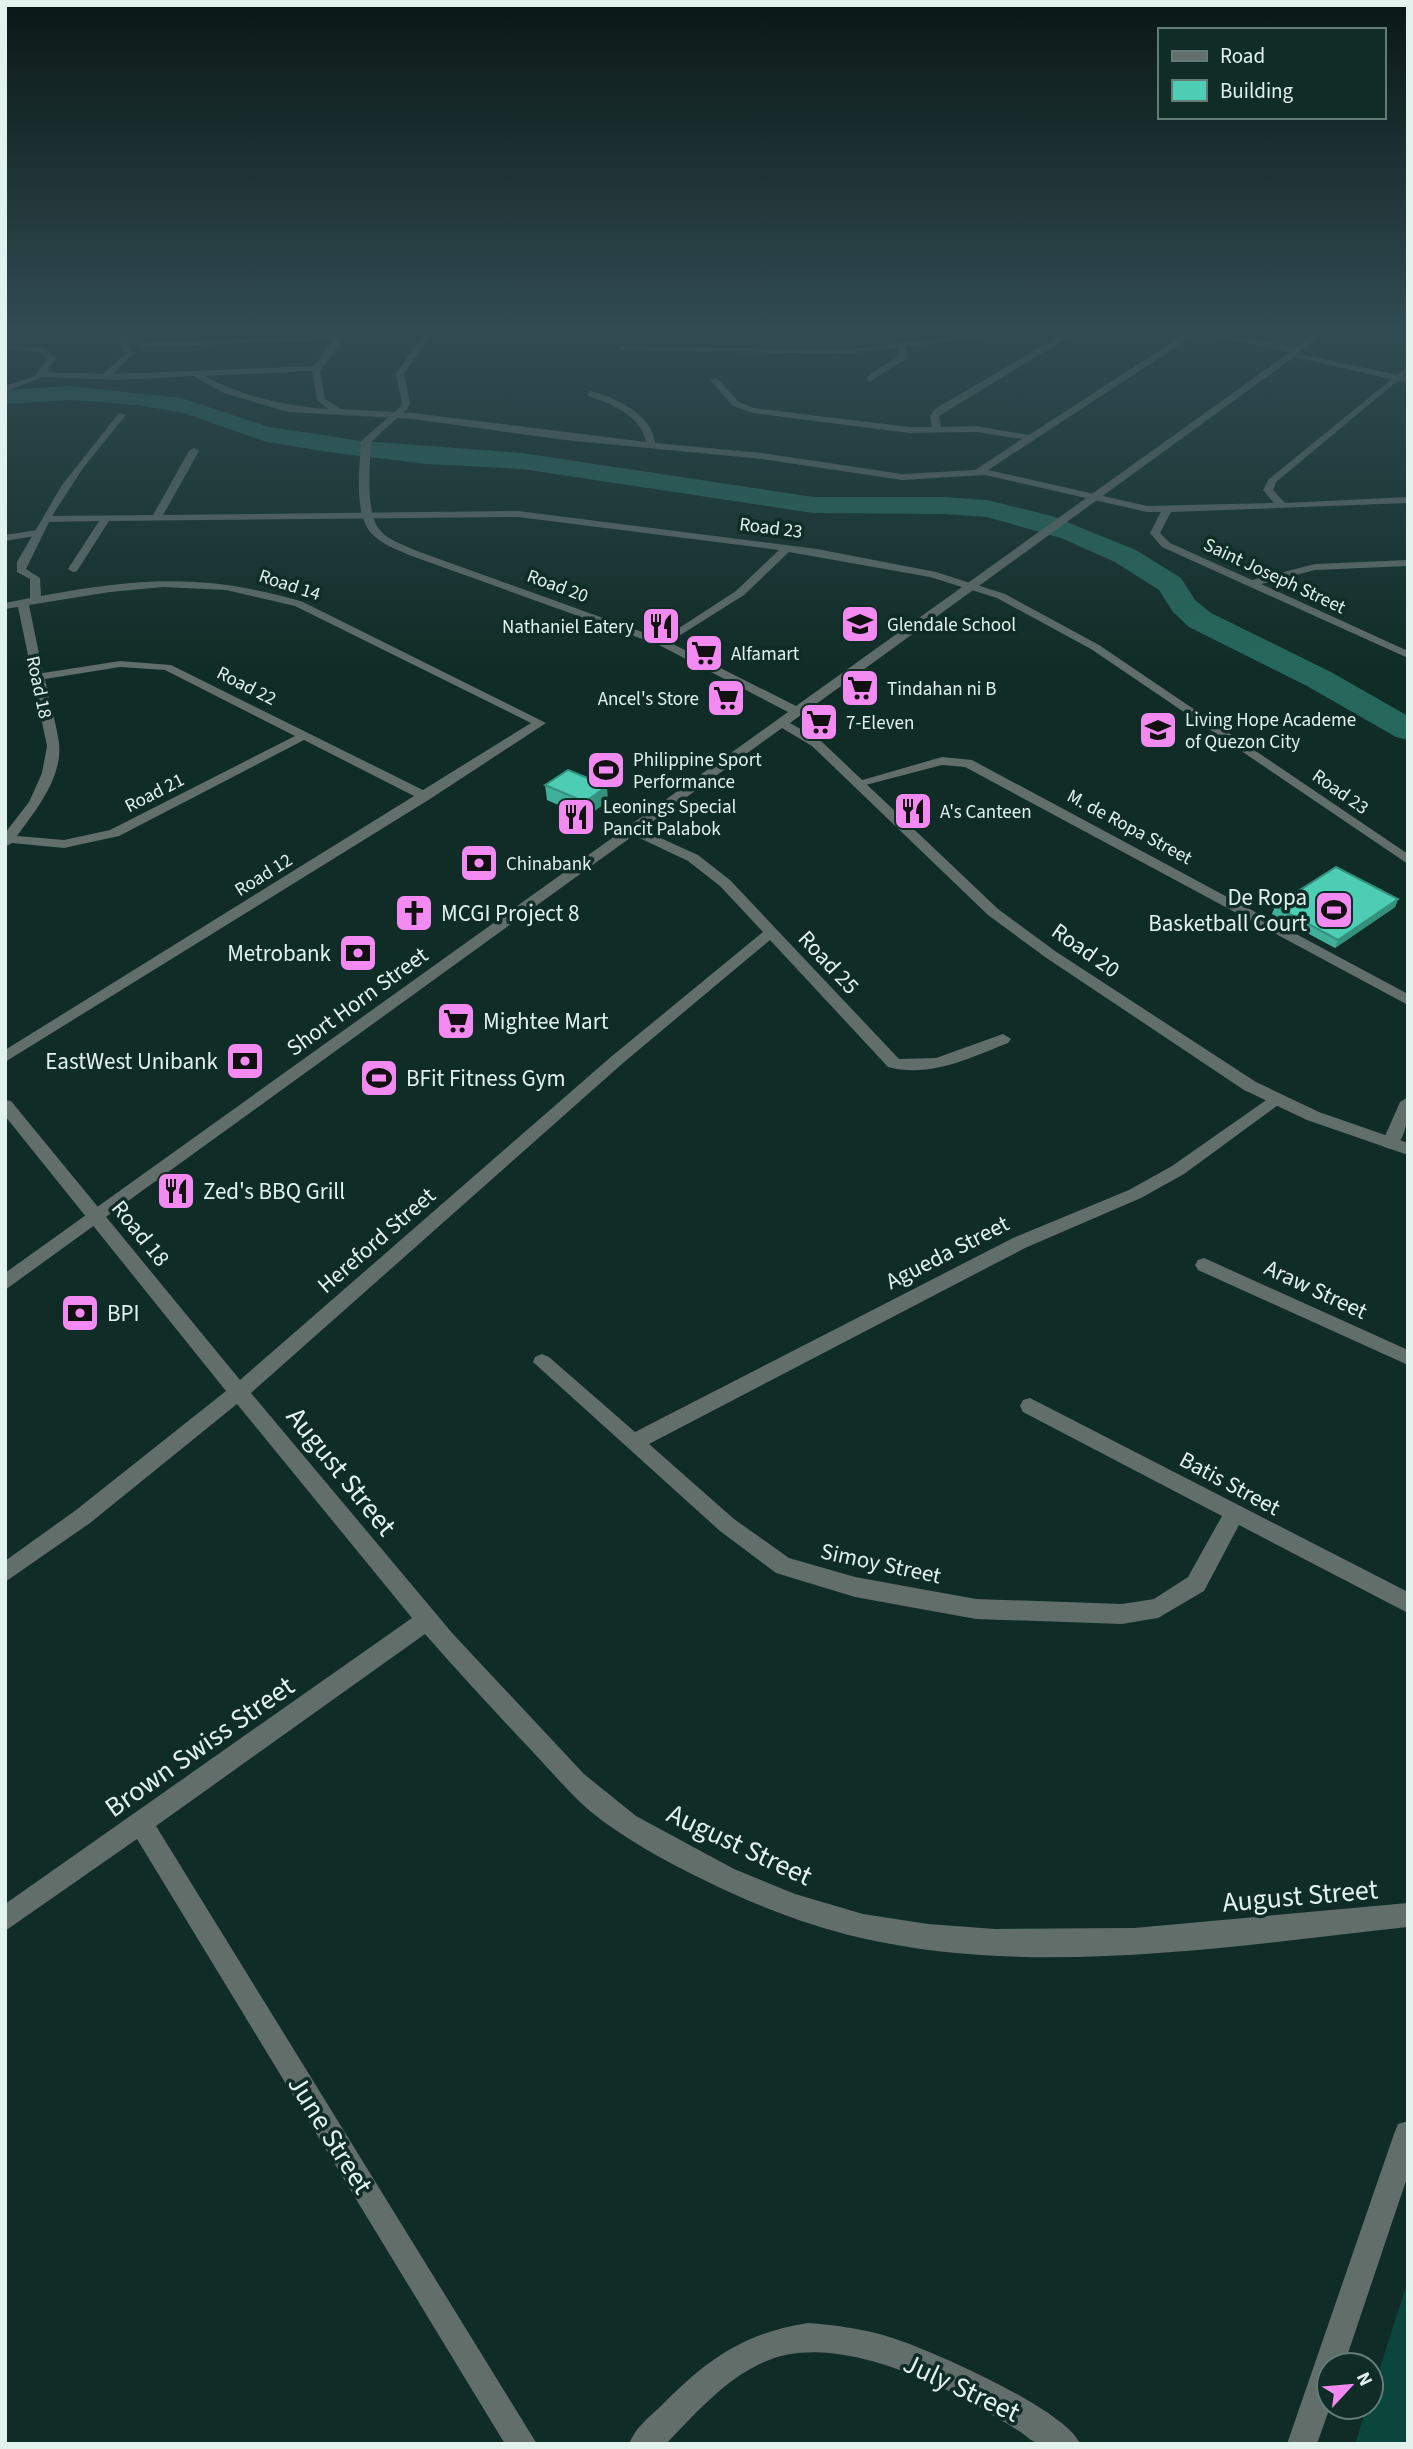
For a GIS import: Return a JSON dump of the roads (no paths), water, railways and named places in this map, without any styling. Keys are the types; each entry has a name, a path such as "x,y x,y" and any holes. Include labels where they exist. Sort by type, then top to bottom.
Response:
{"street":[{"name":"Road 18","path":"7,841 35,802 48,773 53,746 38,677 29,601 35,578 23,572 21,566 37,533 99,442"},
{"path":"366,442 367,513"},
{"path":"622,442 902,477 978,472 1092,498 1167,511 1408,500"},
{"path":"978,472 1023,442"},
{"name":"Short Horn Street","path":"5,1283 1170,442"},
{"path":"1282,506 1268,489 1272,481 1322,442"},
{"path":"157,517 194,452"},
{"name":"Saint Joseph Street","path":"1167,511 1155,533 1162,542 1408,655"},
{"name":"Road 23","path":"46,519 367,513 519,514 786,548 898,566 973,585 1028,609 1123,664 1408,860"},
{"name":"Road 20","path":"367,513 371,527 377,534 413,553 663,643 798,712"},
{"path":"73,569 106,518"},
{"path":"5,538 37,533"},
{"path":"663,643 740,593 786,548"},
{"path":"1250,584 1315,567 1408,563"},
{"name":"Road 14","path":"5,606 170,584 214,585 257,592 299,604 540,723"},
{"name":"Road 22","path":"38,677 120,664 153,664 180,673 425,796"},
{"name":"Road 12","path":"5,1057 540,723"},
{"name":"Road 20","path":"782,723 816,743 1003,919 1214,1064 1275,1099 1408,1149"},
{"name":"Road 21","path":"7,841 64,844 89,841 114,833 305,735"},
{"name":"M. de Ropa Street","path":"858,783 942,761 968,763 1408,1000"},
{"name":"Road 25","path":"634,830 707,868 894,1063 912,1068 929,1066 1003,1039"},
{"name":"Hereford Street","path":"5,1573 81,1520 238,1391 433,1224 596,1077 771,932"},
{"name":"Agueda Street","path":"634,1442 1019,1243 1135,1194 1178,1170 1275,1099"},
{"path":"1390,1143 1408,1102"},
{"name":"Road 18","path":"5,1105 238,1391"},
{"name":"Araw Street","path":"1204,1265 1408,1358"},
{"name":"Simoy Street","path":"542,1362 727,1525 783,1566 855,1587 976,1609 1122,1614 1158,1608 1196,1584 1234,1513"},
{"name":"August Street","path":"238,1391 483,1686 598,1802 655,1840 716,1872 788,1903 860,1925 960,1942 1102,1941 1408,1915"},
{"name":"Batis Street","path":"1030,1406 1408,1603"},
{"name":"Brown Swiss Street","path":"5,1919 427,1620"},
{"name":"June Street","path":"141,1823 522,2444"},
{"path":"1302,2444 1408,2134"},
{"name":"July Street","path":"644,2444 722,2369 774,2342 815,2339 853,2340 933,2368 1016,2410 1065,2444"}],"waterway":[{"path":"314,442 427,456 522,461 813,505 962,506 1014,514 1071,532 1125,556 1170,584 1184,606 1200,620 1319,679 1408,730"}],"place":[{"name":"Glendale School","path":"860,624"},
{"name":"Nathaniel Eatery","path":"661,626"},
{"name":"Alfamart","path":"704,653"},
{"name":"Tindahan ni B","path":"860,688"},
{"name":"Ancel's Store","path":"726,698"},
{"name":"7-Eleven","path":"819,722"},
{"name":"Living Hope Academe of Quezon City","path":"1158,730"},
{"name":"Philippine Sport Performance","path":"606,770"},
{"name":"A's Canteen","path":"913,811"},
{"name":"Leonings Special Pancit Palabok","path":"576,817"},
{"name":"Chinabank","path":"479,863"},
{"name":"De Ropa Basketball Court","path":"1334,910"},
{"name":"MCGI Project 8","path":"414,913"},
{"name":"Metrobank","path":"358,953"},
{"name":"Mightee Mart","path":"456,1021"},
{"name":"EastWest Unibank","path":"245,1061"},
{"name":"BFit Fitness Gym","path":"379,1078"},
{"name":"Zed's BBQ Grill","path":"176,1191"},
{"name":"BPI","path":"80,1313"}]}
